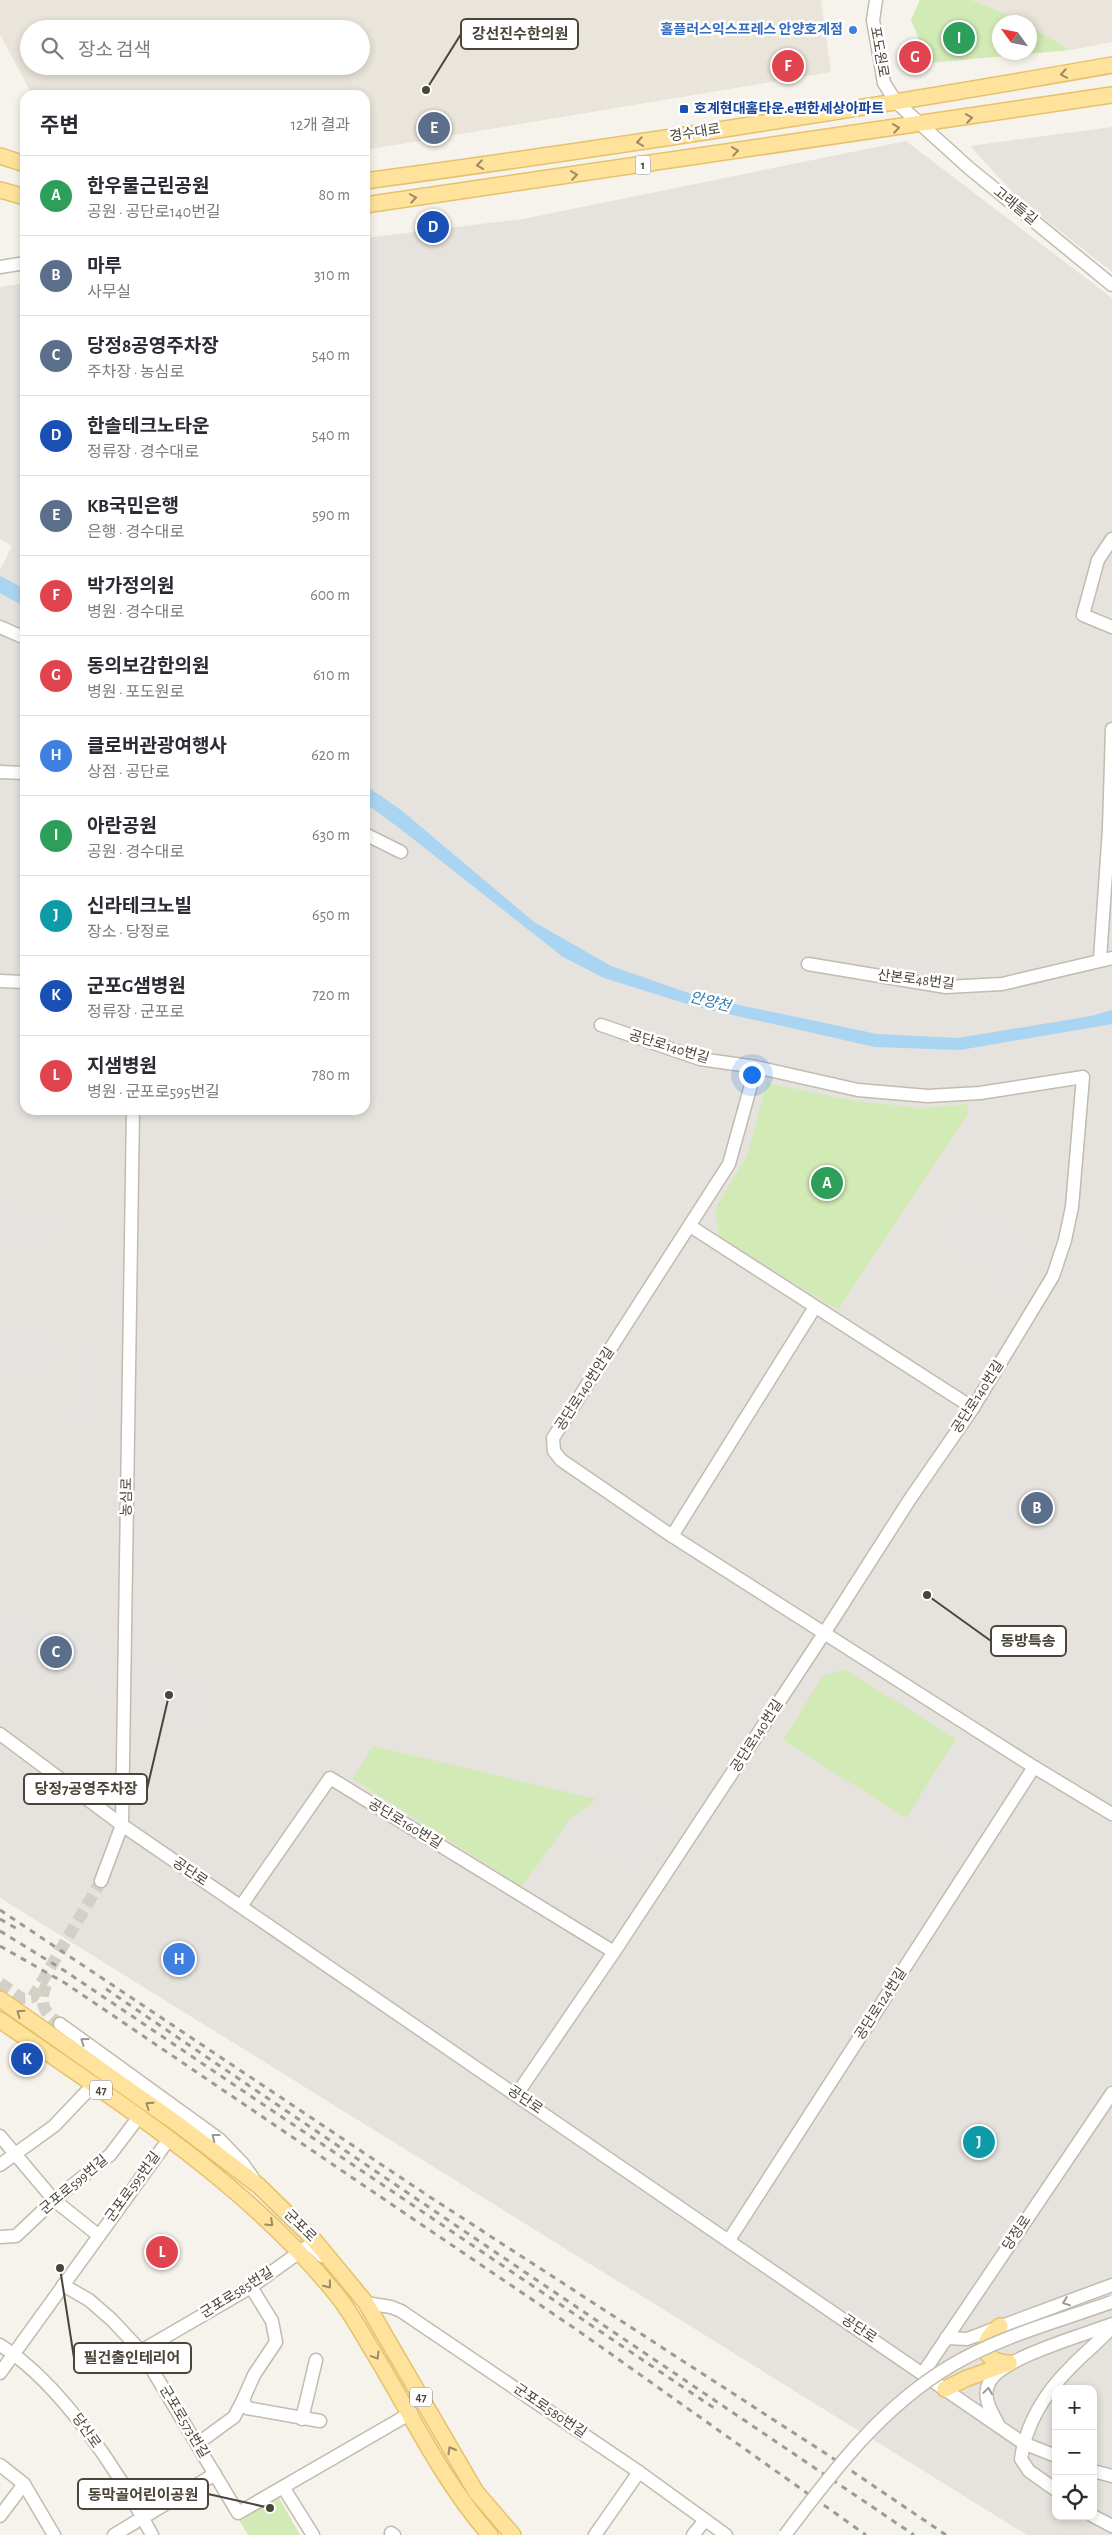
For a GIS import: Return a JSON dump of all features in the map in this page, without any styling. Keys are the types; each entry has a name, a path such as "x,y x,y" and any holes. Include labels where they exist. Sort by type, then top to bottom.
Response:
{"main road":[{"name":"경수대로","path":"370,179 586,150 896,102 1112,65"},
{"name":"경수대로","path":"370,204 1112,95"},
{"path":"0,156 20,162"},
{"path":"0,190 20,196"},
{"name":"군포로","path":"0,1999 179,2125 259,2186 314,2240 366,2303 476,2492 513,2535"},
{"name":"군포로","path":"0,2020 169,2139 240,2194 300,2252 341,2301 411,2414 443,2471 488,2534"},
{"path":"1000,2326 990,2334 986,2341 987,2352 998,2362 1009,2363"},
{"path":"945,2389 965,2379 1009,2363"},
{"path":"443,2471 452,2478 470,2500 475,2498 476,2492"}],"street":[{"name":"포도원로","path":"876,0 874,20 884,83 896,102 921,124"},
{"name":"고래들길","path":"921,124 969,168 1112,285"},
{"path":"0,266 20,264"},
{"path":"1112,539 1098,560 1083,615 1112,627"},
{"path":"0,627 20,636"},
{"path":"1106,958 1112,729"},
{"path":"0,772 20,773"},
{"path":"370,836 401,852"},
{"name":"산본로48번길","path":"808,964 946,987 1002,984 1106,958"},
{"path":"0,981 20,982"},
{"name":"공단로140번길","path":"517,2094 614,1952 825,1632 910,1499 973,1408 1053,1276 1061,1254 1072,1207 1083,1077 980,1093 928,1096 858,1090 756,1067 700,1059 601,1025"},
{"name":"공단로140번안길","path":"756,1067 729,1164 553,1438 554,1451 561,1460 672,1536 1034,1767 1112,1814"},
{"name":"농심로","path":"101,1881 122,1825 133,1115"},
{"path":"690,1226 973,1408"},
{"path":"672,1536 815,1308"},
{"name":"공단로","path":"0,1734 122,1825 517,2094 1023,2443 1052,2454"},
{"name":"공단로124번길","path":"729,2240 1034,1767"},
{"name":"공단로160번길","path":"241,1906 330,1778 614,1952"},
{"path":"60,2024 218,2139 243,2164 259,2186"},
{"path":"0,2165 54,2126 93,2085"},
{"name":"당정로","path":"922,2373 1112,2093"},
{"name":"군포로599번길","path":"0,2237 16,2236 54,2200 110,2155 138,2118"},
{"name":"군포로595번길","path":"0,2136 14,2155 54,2200 98,2235"},
{"name":"군포로595번길","path":"0,2373 169,2139"},
{"path":"300,2252 310,2246 322,2257 329,2259"},
{"name":"군포로585번길","path":"141,2350 251,2287 300,2252"},
{"name":"군포로573번길","path":"63,2284 89,2300 112,2320 141,2350 238,2513 411,2414"},
{"path":"946,2338 968,2339 1112,2284"},
{"path":"197,2444 218,2431 234,2417 254,2375 276,2342 272,2321 251,2287"},
{"path":"785,2535 878,2421 924,2384 953,2364 992,2346 1112,2302"},
{"name":"군포로580번길","path":"366,2303 391,2307 401,2311 639,2472 726,2535"},
{"path":"998,2425 988,2406 986,2395 990,2381 1009,2363 1112,2326"},
{"path":"1052,2487 1030,2472 1020,2459 1023,2443 1044,2399 1069,2368 1112,2326"},
{"name":"당산로","path":"0,2345 14,2354 75,2414 143,2518 152,2535"},
{"path":"302,2418 316,2360"},
{"path":"243,2400 247,2408 320,2421"},
{"path":"0,2465 24,2484 54,2535"},
{"path":"595,2535 639,2472"},
{"path":"1097,2473 1112,2476"},
{"path":"114,2535 215,2474"},
{"path":"0,2516 24,2484"},
{"path":"283,2487 313,2535"},
{"path":"1097,2518 1112,2526"},
{"path":"693,2535 705,2520"}],"shaded area":[{"path":"0,0 821,0 831,72 370,149 370,90 29,90 22,75 370,75 370,20 20,20 20,72 0,34"},
{"path":"972,0 1112,0 1112,42 1070,50 1037,30 1037,15 1007,15"},
{"path":"1112,127 1112,272 1018,198 970,146"},
{"path":"906,141 1112,298 1112,2535 1027,2535 0,1898 0,570 12,546 0,539 0,287 20,284 20,1115 370,1115 370,237 523,219"},
{"path":"8,1198 11,1214 54,1218 67,1225 42,1240 0,1253 0,1200"},
{"path":"965,1204 1036,1250 1008,1294 993,1284 999,1274 944,1238"},
{"path":"15,1322 19,1333 45,1325 56,1364 0,1380 0,1327"},
{"path":"90,1346 94,1384 81,1427 71,1424 84,1384 80,1347"},
{"path":"0,1620 111,1650 113,1688 0,1654"},
{"path":"132,1666 211,1687 200,1723 129,1703"},
{"path":"961,1740 1012,1771 963,1851 912,1819"},
{"path":"628,1797 668,1822 637,1870 570,1827 577,1816"}],"green space":[{"path":"920,0 972,0 1007,15 992,15 992,57 929,63 911,20"},
{"path":"1037,30 1070,50 1037,53"},
{"path":"767,1083 855,1101 922,1108 967,1104 968,1114 838,1310 719,1237 715,1209 747,1156"},
{"path":"844,1669 956,1739 906,1818 783,1740 823,1676"},
{"path":"373,1746 596,1799 569,1820 522,1887 353,1779"},
{"path":"274,2497 279,2498 300,2535 248,2535 238,2518"}],"water":[{"path":"0,576 20,586 20,604 0,593"},
{"name":"안양천","path":"370,788 401,810 534,922 611,966 697,996 877,1034 958,1038 1091,1016 1112,1010 1112,1024 960,1050 875,1047 697,1007 604,978 563,957 370,807"}],"tunnel":[{"path":"0,1983 21,1998 33,1997 101,1881"},
{"path":"46,1985 43,1997 44,2007 50,2016 60,2024"}],"railway":[{"path":"0,1910 430,2197 831,2457 946,2535"},
{"path":"0,1919 21,1931"},
{"path":"0,1931 65,1971 714,2408"},
{"path":"0,1946 65,1983 580,2332 866,2535"},
{"path":"106,1989 914,2535"}],"place":[{"name":"홈플러스익스프레스 안양호계점","path":"853,30"},
{"name":"아란공원","path":"959,38"},
{"name":"동의보감한의원","path":"915,57"},
{"name":"박가정의원","path":"788,66"},
{"name":"강선진수한의원","path":"426,90"},
{"name":"호계현대홈타운.e편한세상아파트","path":"684,109"},
{"name":"KB국민은행","path":"434,128"},
{"name":"한솔테크노타운","path":"433,227"},
{"name":"한우물근린공원","path":"827,1183"},
{"name":"마루","path":"1037,1508"},
{"name":"동방특송","path":"927,1595"},
{"name":"당정8공영주차장","path":"56,1652"},
{"name":"당정7공영주차장","path":"169,1695"},
{"name":"클로버관광여행사","path":"179,1959"},
{"name":"군포G샘병원","path":"27,2059"},
{"name":"신라테크노빌","path":"979,2142"},
{"name":"지샘병원","path":"162,2252"},
{"name":"필건출인테리어","path":"60,2268"},
{"name":"동막골어린이공원","path":"270,2508"}]}
